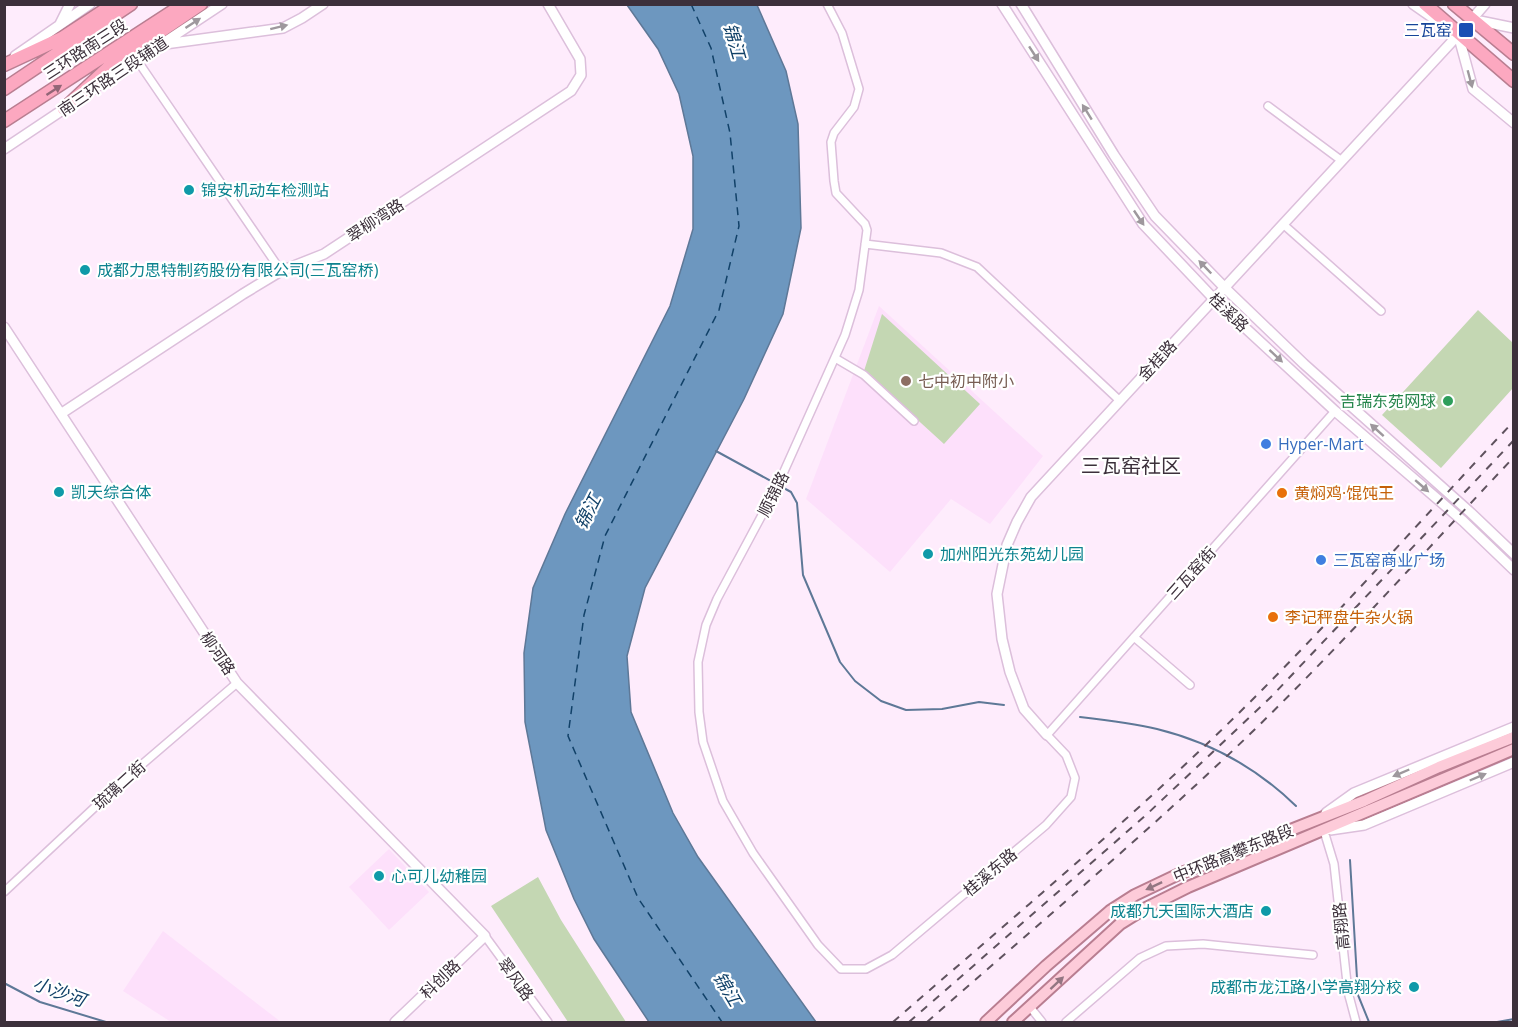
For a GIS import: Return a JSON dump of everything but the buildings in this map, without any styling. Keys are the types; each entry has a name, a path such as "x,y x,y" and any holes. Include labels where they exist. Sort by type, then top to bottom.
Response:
{"highway":[{"path":"4,64 62,38 114,4"},
{"path":"4,89 131,4"},
{"name":"三环路南三段","path":"4,121 184,4"},
{"path":"64,109 111,65 201,4"},
{"path":"1425,4 1514,81"},
{"path":"1456,4 1514,54"}],"main road":[{"path":"60,24 70,4"},
{"path":"4,64 90,4"},
{"name":"南三环路三段辅道","path":"4,149 222,4"},
{"path":"159,45 203,37 282,28 323,4"},
{"name":"翠柳湾路","path":"62,413 281,271 324,254 571,91 581,75 580,59 548,4"},
{"name":"桂溪路","path":"1002,4 1143,224 1214,299 1335,411 1463,521 1514,570"},
{"name":"桂溪路","path":"1021,4 1114,155 1155,216 1304,364 1514,554"},
{"path":"1413,4 1458,34 1473,89 1514,123"},
{"path":"1485,4 1472,19 1514,28"},
{"name":"金桂路","path":"1047,735 1024,709 1010,672 1002,639 997,594 1007,545 1031,497 1458,34"},
{"name":"柳河路","path":"4,327 237,682 484,936"},
{"path":"1320,817 1354,793 1514,727"},
{"name":"中环路高攀东路段","path":"1014,1023 1120,924 1144,909 1188,887 1324,831 1439,766 1514,737"},
{"name":"中环路高攀东路段","path":"986,1023 1046,966 1102,918 1135,895 1179,874 1320,817 1367,805 1514,749"},
{"path":"1324,831 1364,825 1514,762"},
{"name":"科创路","path":"395,1023 484,936"}],"street":[{"name":"顺锦路","path":"827,4 842,33 858,89 854,106 834,133 831,142 836,194 865,224 867,230 859,290 845,335 779,483 717,599 706,625 698,662 699,712 703,742 723,801 753,853 818,945 841,969"},
{"path":"137,60 281,271"},
{"path":"1268,106 1342,161"},
{"path":"1284,225 1381,311"},
{"path":"865,244 941,253 977,267 1119,400"},
{"path":"835,358 864,375 914,421"},
{"name":"三瓦窑街","path":"1047,735 1335,411"},
{"path":"1134,637 1190,685"},
{"name":"琉璃二街","path":"4,892 125,779 237,682"},
{"name":"桂溪东路","path":"841,969 866,969 892,955 1046,825 1071,797 1076,778 1066,755 1047,735"},
{"name":"高翔路","path":"1324,831 1334,864 1348,992 1356,1023"},
{"name":"翠风路","path":"484,936 548,1023"},
{"path":"1066,1023 1140,958 1166,946 1203,944 1314,955"},
{"path":"1030,1007 1041,1023"}],"shaded area":[{"name":"七中初中附小","path":"879,306 1043,456 990,524 951,499 890,572 806,499"},
{"path":"389,849 429,892 389,930 349,887"},
{"path":"163,931 281,1022 171,1022 123,991"}],"green space":[{"name":"吉瑞东苑网球","path":"1478,310 1513,343 1513,388 1441,468 1382,415"},
{"path":"882,314 980,404 944,444 864,371"},
{"path":"538,877 561,920 626,1022 568,1022 491,906"}],"water":[{"name":"锦江","path":"627,5 757,5 786,71 798,124 801,228 783,314 744,399 645,588 627,656 631,712 673,813 698,857 816,1022 649,1022 594,939 574,899 546,830 525,722 524,653 533,588 565,514 670,306 693,229 693,156 679,94 658,49"}],"waterway":[{"path":"716,451 791,492 797,503 803,575 840,662 855,681 881,701 906,710 942,709 979,702 1004,705"},
{"path":"1080,717 1148,727 1196,741 1249,768 1296,806"},
{"path":"1350,860 1358,995 1369,1022"},
{"name":"小沙河","path":"4,983 40,1002 106,1022"},
{"path":"1497,1022 1514,1019"}],"ferry route":[{"path":"691,4 711,48 730,133 739,226 719,310 605,536 584,615 568,736 638,898 722,1022"}],"railway":[{"path":"893,1022 1081,859 1219,733 1327,623 1514,421"},
{"path":"909,1022 1145,816 1272,696 1514,440"},
{"path":"927,1022 1129,845 1248,736 1349,633 1514,457"}],"place":[{"name":"三瓦窑","path":"1466,30"},
{"name":"锦安机动车检测站","path":"189,190"},
{"name":"成都力思特制药股份有限公司(三瓦窑桥)","path":"85,270"},
{"name":"七中初中附小","path":"906,381"},
{"name":"吉瑞东苑网球","path":"1448,401"},
{"name":"Hyper-Mart","path":"1266,444"},
{"name":"凯天综合体","path":"59,492"},
{"name":"黄焖鸡·馄饨王","path":"1282,493"},
{"name":"加州阳光东苑幼儿园","path":"928,554"},
{"name":"三瓦窑商业广场","path":"1321,560"},
{"name":"李记秤盘牛杂火锅","path":"1273,617"},
{"name":"心可儿幼稚园","path":"379,876"},
{"name":"成都九天国际大酒店","path":"1266,911"},
{"name":"成都市龙江路小学高翔分校","path":"1414,987"}],"district":[{"name":"三瓦窑社区","path":"1131,466"}]}
